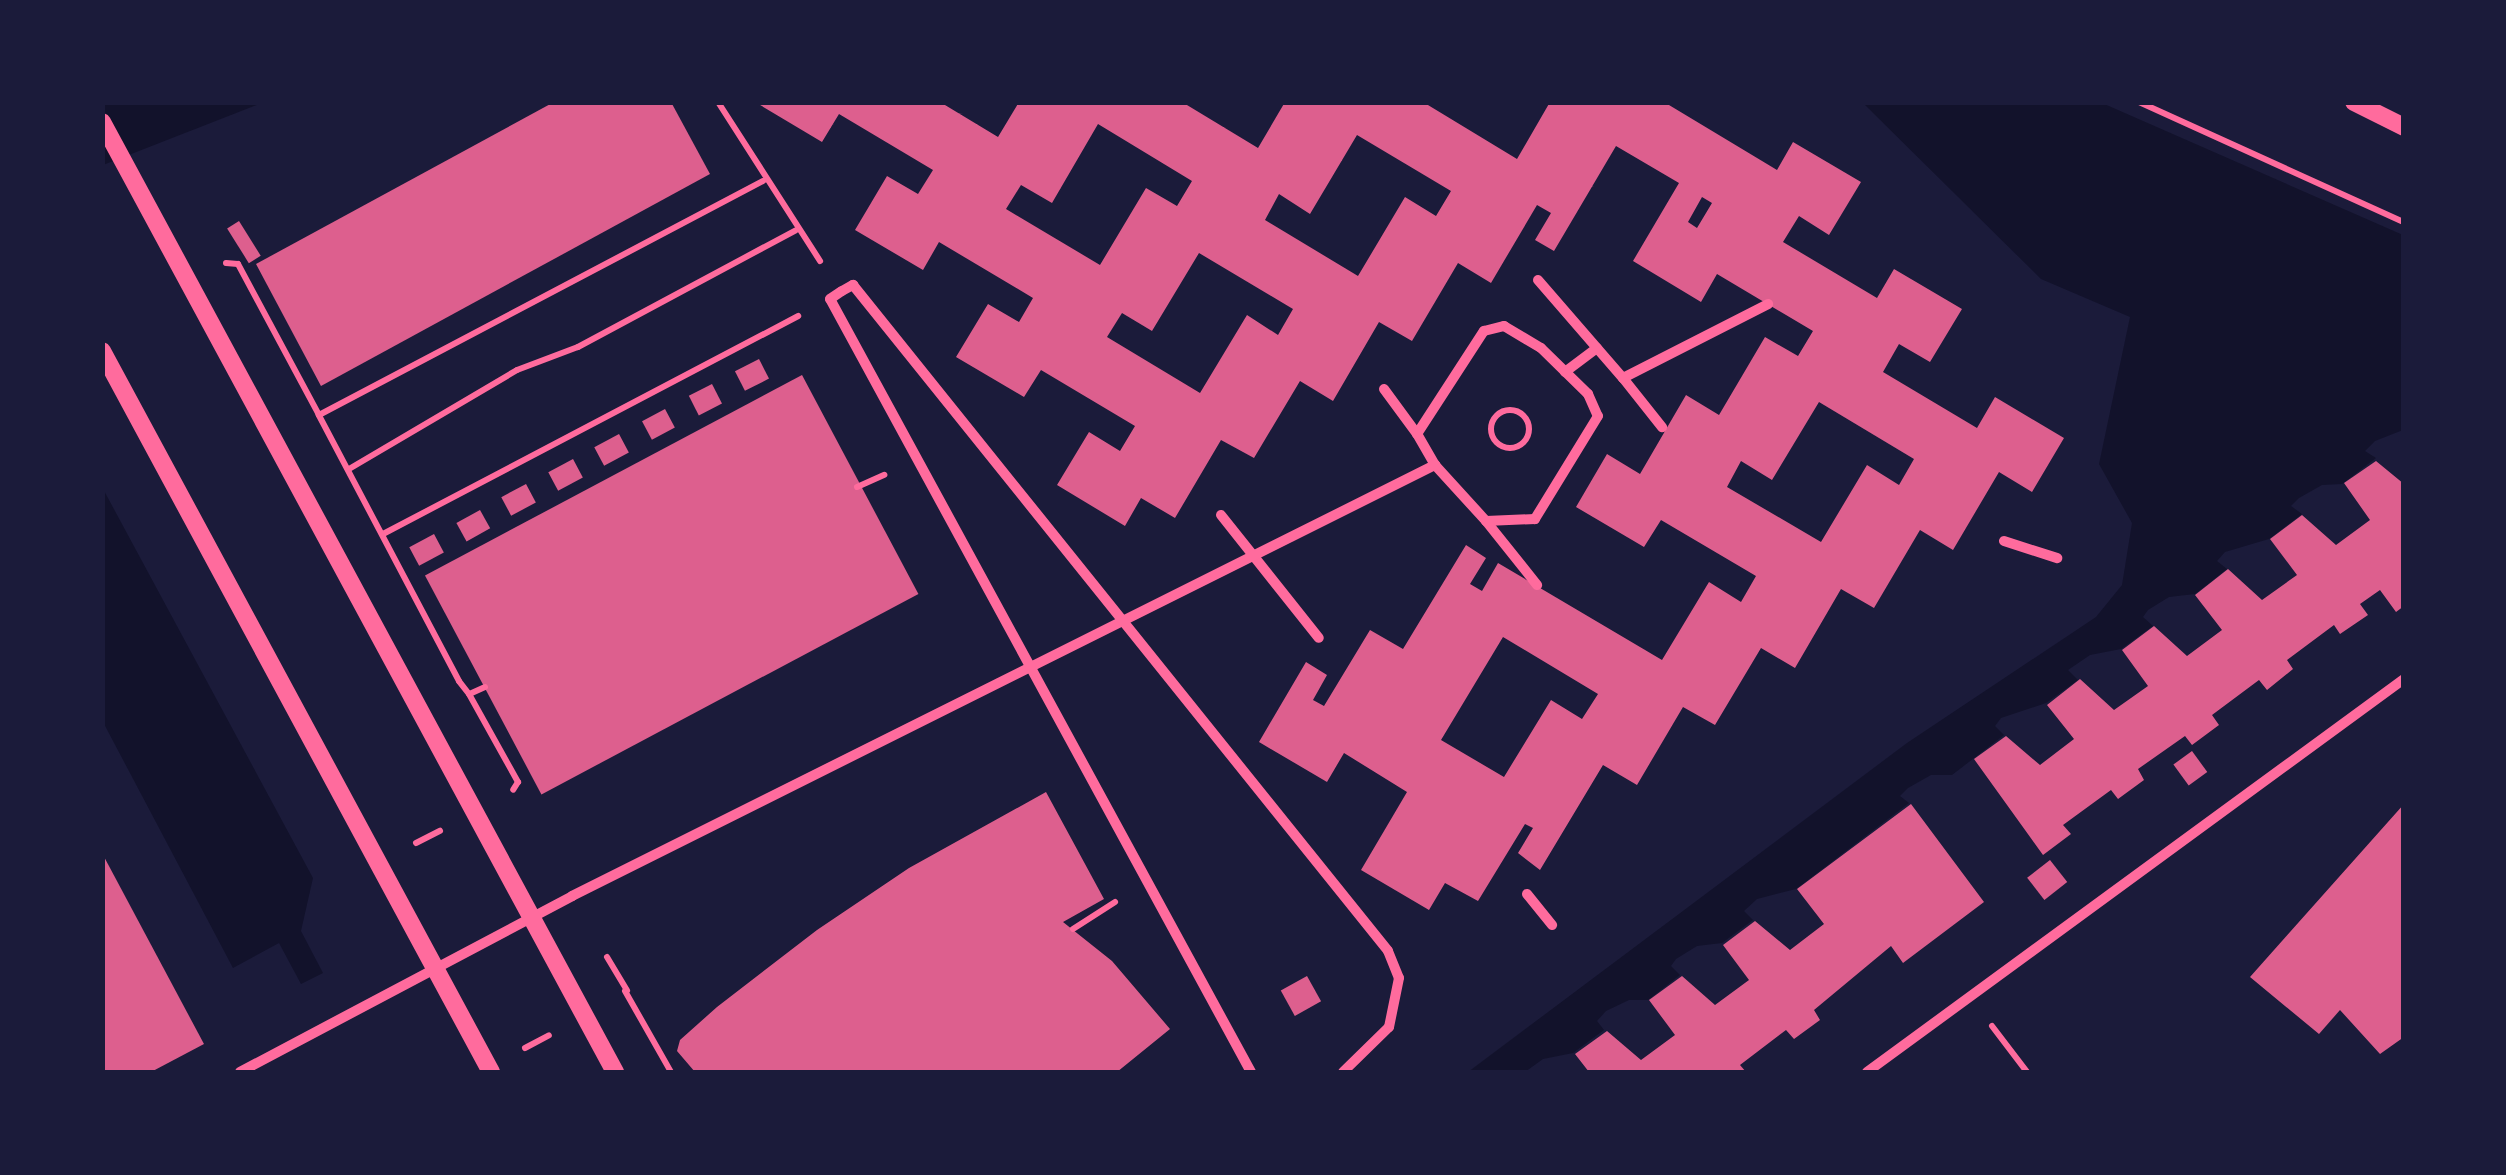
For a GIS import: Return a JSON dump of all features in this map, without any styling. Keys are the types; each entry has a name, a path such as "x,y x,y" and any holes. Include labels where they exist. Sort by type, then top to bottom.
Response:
{"street":[{"path":"2354,102 2404,127"},
{"path":"102,122 615,1072"},
{"path":"1538,280 1662,428"},
{"path":"1251,1072 830,299 853,285 1129,621 1388,951 1399,978 1390,1027 1343,1072"},
{"path":"1623,378 1768,304"},
{"path":"1418,434 1484,330 1504,326 1588,394 1598,416 1587,440 1535,519 1486,521"},
{"path":"1565,372 1597,348"},
{"path":"102,351 491,1072"},
{"path":"1384,389 1418,434 1435,466 1537,585"},
{"path":"240,1072 530,918 1435,466"},
{"path":"1221,515 1320,638"},
{"path":"2004,541 2057,558"},
{"path":"1867,1072 2404,679"},
{"path":"1527,894 1552,925"}],"path":[{"path":"718,102 796,230 842,291"},
{"path":"2139,102 2404,222"},
{"path":"512,791 518,782 459,681 319,415 764,181"},
{"path":"348,469 517,370 578,347 796,230"},
{"path":"383,534 830,299"},
{"path":"1514,410 1530,426 1527,438 1520,446 1500,446 1492,438 1493,418 1514,410"},
{"path":"469,694 485,687"},
{"path":"401,851 455,822"},
{"path":"1072,930 1145,882"},
{"path":"1970,997 2027,1072"},
{"path":"509,1056 566,1026"}],"shaded area":[{"path":"103,103 262,103 103,165"},
{"path":"1863,103 2102,103 2403,235 2403,430 2375,441 2365,451 2376,458 2342,484 2322,485 2299,498 2291,506 2302,514 2269,539 2225,552 2217,561 2227,569 2195,594 2169,597 2148,610 2143,617 2153,626 2121,649 2090,655 2068,670 2078,680 2046,703 2001,718 1995,726 2004,735 1952,775 1931,775 1908,788 1900,796 1909,803 1796,889 1757,899 1744,911 1753,920 1722,943 1697,946 1676,959 1671,966 1680,975 1648,1000 1629,1000 1606,1011 1597,1021 1604,1030 1573,1053 1543,1059 1525,1072 1468,1072 1907,743 2096,617 2122,585 2132,523 2099,464 2130,317 2041,279"},
{"path":"102,487 313,878 301,931 323,973 301,984 279,943 233,968 103,722"}],"building":[{"path":"554,102 671,102 710,174 321,386 256,264"},
{"path":"755,102 940,102 998,137 1019,102 1182,102 1258,148 1285,102 1423,102 1517,159 1550,102 1664,102 1777,170 1793,142 1861,182 1829,235 1799,216 1783,242 1877,298 1894,269 1962,309 1930,362 1899,344 1883,372 1977,428 1995,397 2064,438 2032,492 1999,472 1953,550 1920,530 1874,608 1841,589 1795,668 1761,648 1715,725 1683,707 1637,785 1603,765 1540,870 1518,853 1533,828 1525,824 1478,901 1445,883 1429,910 1361,870 1407,792 1344,753 1327,782 1259,742 1306,662 1327,675 1313,700 1324,706 1370,630 1403,649 1466,545 1486,558 1470,584 1482,591 1498,563 1662,660 1709,582 1741,602 1756,576 1661,520 1644,547 1576,507 1607,454 1640,474 1686,395 1719,415 1765,337 1798,356 1813,331 1717,274 1701,302 1633,261 1679,183 1616,146 1554,251 1535,240 1551,213 1537,205 1491,283 1458,263 1412,341 1379,322 1333,401 1300,381 1254,458 1221,440 1175,518 1141,498 1125,526 1057,485 1089,432 1120,451 1135,426 1041,370 1024,397 956,357 988,304 1019,322 1033,298 939,242 923,270 855,230 887,176 918,194 933,170 839,114 822,142","holes":["1098,124 1192,181 1177,206 1146,188 1100,265 1006,209 1021,185 1052,203","1357,135 1451,191 1436,216 1405,197 1358,276 1265,220 1279,194 1310,214","1702,197 1712,203 1697,228 1688,222","1199,253 1293,309 1278,335 1247,315 1200,393 1107,337 1122,313 1152,331","1819,402 1914,459 1899,485 1867,465 1821,542 1727,487 1741,461 1772,480","1503,637 1598,694 1582,719 1551,700 1504,777 1441,740"]},
{"path":"239,221 261,256 249,263 227,228"},
{"path":"759,359 769,379 745,391 735,371"},
{"path":"802,375 918,594 541,794 425,575"},
{"path":"712,384 722,404 699,415 689,396"},
{"path":"665,409 675,428 652,440 642,421"},
{"path":"619,434 629,453 604,466 594,447"},
{"path":"573,459 583,478 558,491 548,472"},
{"path":"2376,461 2404,484 2404,606 2396,612 2380,590 2360,604 2368,615 2340,634 2334,625 2287,660 2293,669 2267,690 2259,680 2212,715 2219,725 2192,745 2185,736 2138,769 2144,780 2118,799 2111,790 2063,825 2071,834 2043,855 1974,759 2006,736 2040,765 2074,739 2047,705 2080,679 2114,710 2148,686 2122,650 2154,626 2187,656 2222,630 2195,595 2228,569 2262,600 2297,575 2270,539 2302,515 2336,545 2370,520 2344,483"},
{"path":"526,484 536,503 511,516 501,497"},
{"path":"480,510 490,528 467,541 456,523"},
{"path":"434,534 444,553 419,566 409,547"},
{"path":"2192,751 2207,772 2189,786 2173,765"},
{"path":"1046,792 1104,899 1063,922 1112,961 1170,1029 1117,1072 695,1072 677,1051 680,1040 717,1007 817,930 909,868"},
{"path":"1911,804 1984,902 1903,963 1891,946 1814,1010 1820,1020 1794,1039 1786,1030 1740,1065 1746,1072 1589,1072 1575,1054 1607,1031 1641,1060 1675,1035 1649,1000 1682,976 1715,1005 1749,980 1723,945 1755,921 1790,950 1824,924 1797,889"},
{"path":"2404,804 2404,1037 2380,1054 2340,1010 2319,1034 2250,977"},
{"path":"102,853 204,1044 151,1072 102,1072"},
{"path":"2050,860 2067,882 2044,900 2027,878"},
{"path":"1307,976 1321,1001 1295,1016 1281,991"}]}
